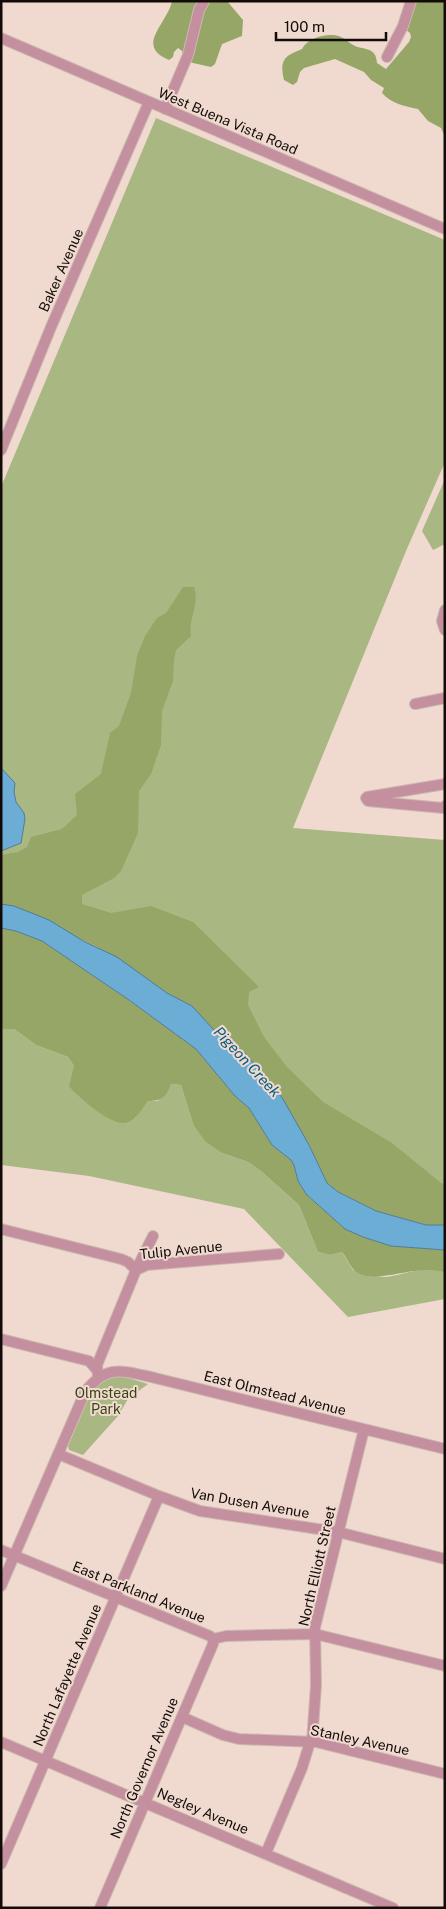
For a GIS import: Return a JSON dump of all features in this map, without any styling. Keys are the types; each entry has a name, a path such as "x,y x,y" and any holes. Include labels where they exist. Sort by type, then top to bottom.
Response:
{"street":[{"path":"165,109 188,55 195,24 204,1"},
{"path":"387,57 402,26 411,1"},
{"name":"West Buena Vista Road","path":"1,38 445,229"},
{"name":"Baker Avenue","path":"1,450 51,327 149,102"},
{"path":"445,610 442,621 445,630"},
{"path":"415,704 445,698"},
{"path":"445,785 366,798 368,801 386,804 443,808 445,806"},
{"name":"Tulip Avenue","path":"1,1230 121,1259 128,1262 136,1270 147,1265 279,1254"},
{"path":"1,1586 85,1392 97,1373 97,1365 136,1270 153,1236"},
{"path":"1,1338 89,1361 97,1373"},
{"name":"East Olmstead Avenue","path":"97,1373 110,1372 138,1375 445,1449"},
{"name":"North Elliott Street","path":"266,1853 311,1742 316,1685 315,1634 364,1430"},
{"name":"Van Dusen Avenue","path":"58,1454 200,1511 338,1532 445,1559"},
{"name":"North Lafayette Avenue","path":"1,1864 159,1496"},
{"name":"East Parkland Avenue","path":"1,1550 210,1636 213,1639 226,1636 315,1634 445,1666"},
{"name":"North Governor Avenue","path":"100,1908 182,1718 213,1644 213,1639"},
{"name":"Stanley Avenue","path":"182,1718 212,1731 239,1739 311,1742 445,1774"},
{"name":"Negley Avenue","path":"1,1742 393,1908"}],"green space":[{"path":"172,1 227,1 243,20 242,36 222,44 215,64 211,67 184,61 182,51 178,48 169,60 159,54 154,48 154,41"},
{"path":"410,1 445,1 445,137 441,128 428,121 418,109 403,106 390,100 382,93 384,88 371,80 364,72 335,59 304,68 300,72 297,82 293,85 284,80 282,67 285,59 302,49 309,41 325,35 341,37 355,46 369,50 375,54 377,63 386,69 409,42 411,37 410,33 406,30"},
{"path":"156,118 445,240 445,462 406,551 293,828 445,840 445,1194 1,883 1,487"},
{"path":"445,479 445,544 433,550 422,531"},
{"path":"183,587 194,587 196,599 191,624 191,636 176,650 173,681 162,711 161,745 151,774 139,791 138,833 121,871 114,878 82,895 82,904 111,913 151,906 193,922 259,987 249,992 248,1005 264,1037 287,1067 323,1102 392,1143 441,1183 445,1184 445,1225 426,1225 376,1211 338,1192 327,1183 309,1145 245,1053 213,1029 192,1006 167,993 96,946 1,904 1,855 18,852 27,847 31,837 62,829 77,815 75,794 101,774 110,733 119,726 131,693 137,656 145,636 157,618 166,613"},
{"path":"1,928 16,931 42,941 129,1000 196,1049 235,1096 249,1108 272,1145 291,1160 298,1181 306,1194 345,1229 391,1246 445,1250 445,1273 434,1270 422,1270 372,1276 361,1274 353,1269 342,1252 330,1255 318,1252 299,1205 248,1162 222,1153 205,1141 193,1124 181,1085 171,1084 163,1097 148,1101 136,1117 125,1123 111,1120 79,1097 69,1086 74,1066 68,1057 36,1045 14,1029 1,1029"},
{"path":"1,1029 14,1029 36,1045 68,1057 74,1066 135,1118 148,1101 158,1101 171,1084 181,1085 193,1124 222,1153 248,1162 299,1205 318,1252 330,1255 342,1252 353,1270 378,1276 393,1276 422,1270 445,1273 445,1299 348,1317 244,1209 89,1176 1,1165"},
{"name":"Olmstead Park","path":"113,1376 125,1377 148,1384 128,1399 118,1416 83,1455 69,1450 68,1446 91,1392 100,1382"}],"water":[{"path":"1,768 15,783 16,802 24,813 25,819 21,843 1,851"},
{"name":"Pigeon Creek","path":"1,904 14,906 49,920 85,942 117,957 167,993 192,1006 213,1029 245,1053 283,1099 309,1145 327,1183 338,1192 376,1211 426,1225 445,1225 445,1250 391,1246 345,1229 306,1194 298,1181 291,1160 272,1145 249,1108 235,1096 196,1049 129,1000 42,941 16,931 1,928"}]}
